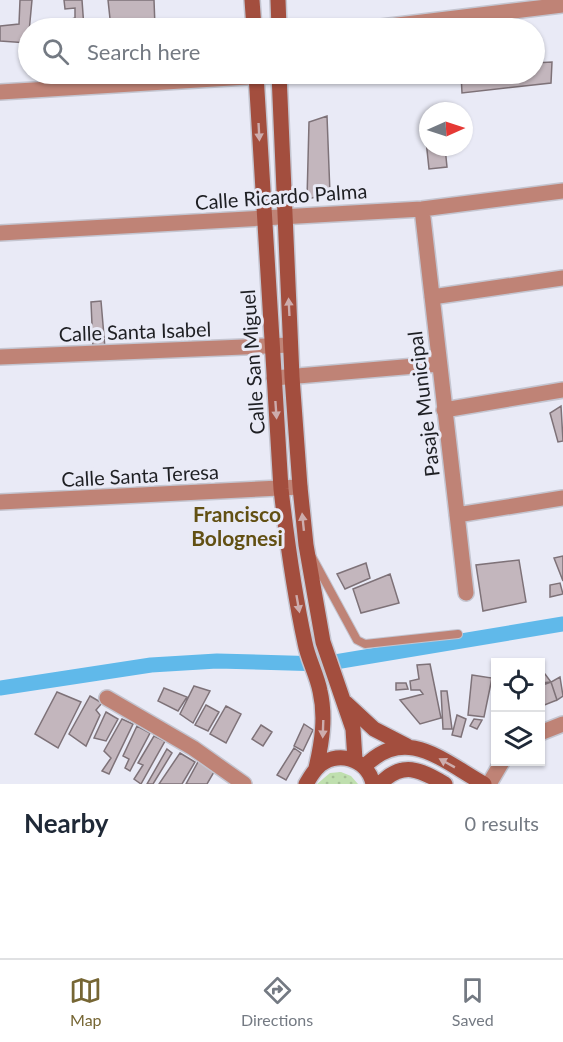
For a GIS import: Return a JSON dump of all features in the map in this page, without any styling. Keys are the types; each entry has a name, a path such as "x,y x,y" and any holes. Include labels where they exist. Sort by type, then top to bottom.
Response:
{"street":[{"path":"252,0 253,18"},
{"path":"278,0 279,18"},
{"path":"456,18 563,5"},
{"path":"0,92 114,84"},
{"name":"Calle San Miguel","path":"257,84 281,489 287,548 306,646 320,690 323,741 316,768 306,784"},
{"name":"Calle San Miguel","path":"279,84 290,345 306,545 324,642 353,729 359,763"},
{"name":"Calle Ricardo Palma","path":"0,233 264,219 285,215 423,209 563,191"},
{"name":"Pasaje Municipal","path":"423,209 466,593"},
{"path":"432,297 563,279"},
{"name":"Calle Santa Isabel","path":"0,357 290,345"},
{"path":"274,378 439,364"},
{"path":"444,410 563,390"},
{"name":"Calle Santa Teresa","path":"0,502 300,487"},
{"path":"457,515 563,498"},
{"path":"107,698 193,748 244,784"},
{"path":"345,702 374,729 407,746"},
{"path":"545,731 563,724"},
{"path":"359,763 391,747 407,746 423,749 484,784"},
{"path":"316,768 328,760 342,757 359,763 374,784"},
{"path":"489,784 500,766"},
{"path":"380,784 390,773 406,769 423,772 445,784"}],"lane":[{"path":"306,545 357,640 365,644 458,634"}],"green space":[{"path":"341,772 351,776 358,784 317,784 330,773"}],"building":[{"path":"20,0 32,0 30,18 19,18"},
{"path":"64,0 82,0 83,18 75,18 75,8 65,9"},
{"path":"108,0 154,0 155,18 110,18"},
{"path":"18,24 18,42 0,41 0,26"},
{"path":"545,62 552,62 551,83 545,84"},
{"path":"462,84 542,84 462,93"},
{"path":"327,116 330,194 307,199 309,122"},
{"path":"428,156 446,156 447,167 429,169"},
{"path":"101,301 105,348 93,348 91,302"},
{"path":"561,406 563,441 558,442 550,413"},
{"path":"563,556 563,581 554,558"},
{"path":"519,560 526,602 483,611 476,565"},
{"path":"366,563 370,578 345,589 337,574"},
{"path":"390,574 399,603 361,613 353,589"},
{"path":"560,583 563,594 550,597 550,585"},
{"path":"430,664 441,718 420,724 400,700 423,694 420,690 411,690 410,681 419,679 417,665"},
{"path":"545,674 551,682 545,683"},
{"path":"472,675 491,678 484,717 468,715"},
{"path":"560,677 563,696 557,700 551,682"},
{"path":"551,682 557,700 545,705 545,684"},
{"path":"396,683 406,683 408,689 396,690"},
{"path":"194,686 210,691 193,723 180,714"},
{"path":"164,688 187,697 178,711 158,701"},
{"path":"441,691 447,691 452,729 443,729"},
{"path":"57,692 81,702 58,748 35,734"},
{"path":"90,696 102,703 96,710 100,715 86,746 69,734"},
{"path":"206,705 219,712 208,731 195,725"},
{"path":"226,706 241,714 226,743 210,734"},
{"path":"106,712 118,719 106,741 94,738"},
{"path":"457,715 466,719 461,737 452,735"},
{"path":"122,719 133,724 109,774 102,771 111,758 104,751"},
{"path":"474,719 482,720 477,729 470,726"},
{"path":"304,724 313,730 303,751 294,746"},
{"path":"261,725 272,732 263,746 252,739"},
{"path":"137,726 150,733 130,771 125,768 129,759 123,756"},
{"path":"154,736 165,741 141,784 134,779 143,765 138,763"},
{"path":"294,748 301,753 286,780 277,775"},
{"path":"167,749 172,753 153,784 147,784"},
{"path":"180,753 195,762 182,784 159,784"},
{"path":"199,760 214,772 207,784 186,784"}],"waterway":[{"path":"0,688 151,665 217,661 323,664 563,624"}],"district":[{"name":"Francisco Bolognesi","path":"237,525"}]}
